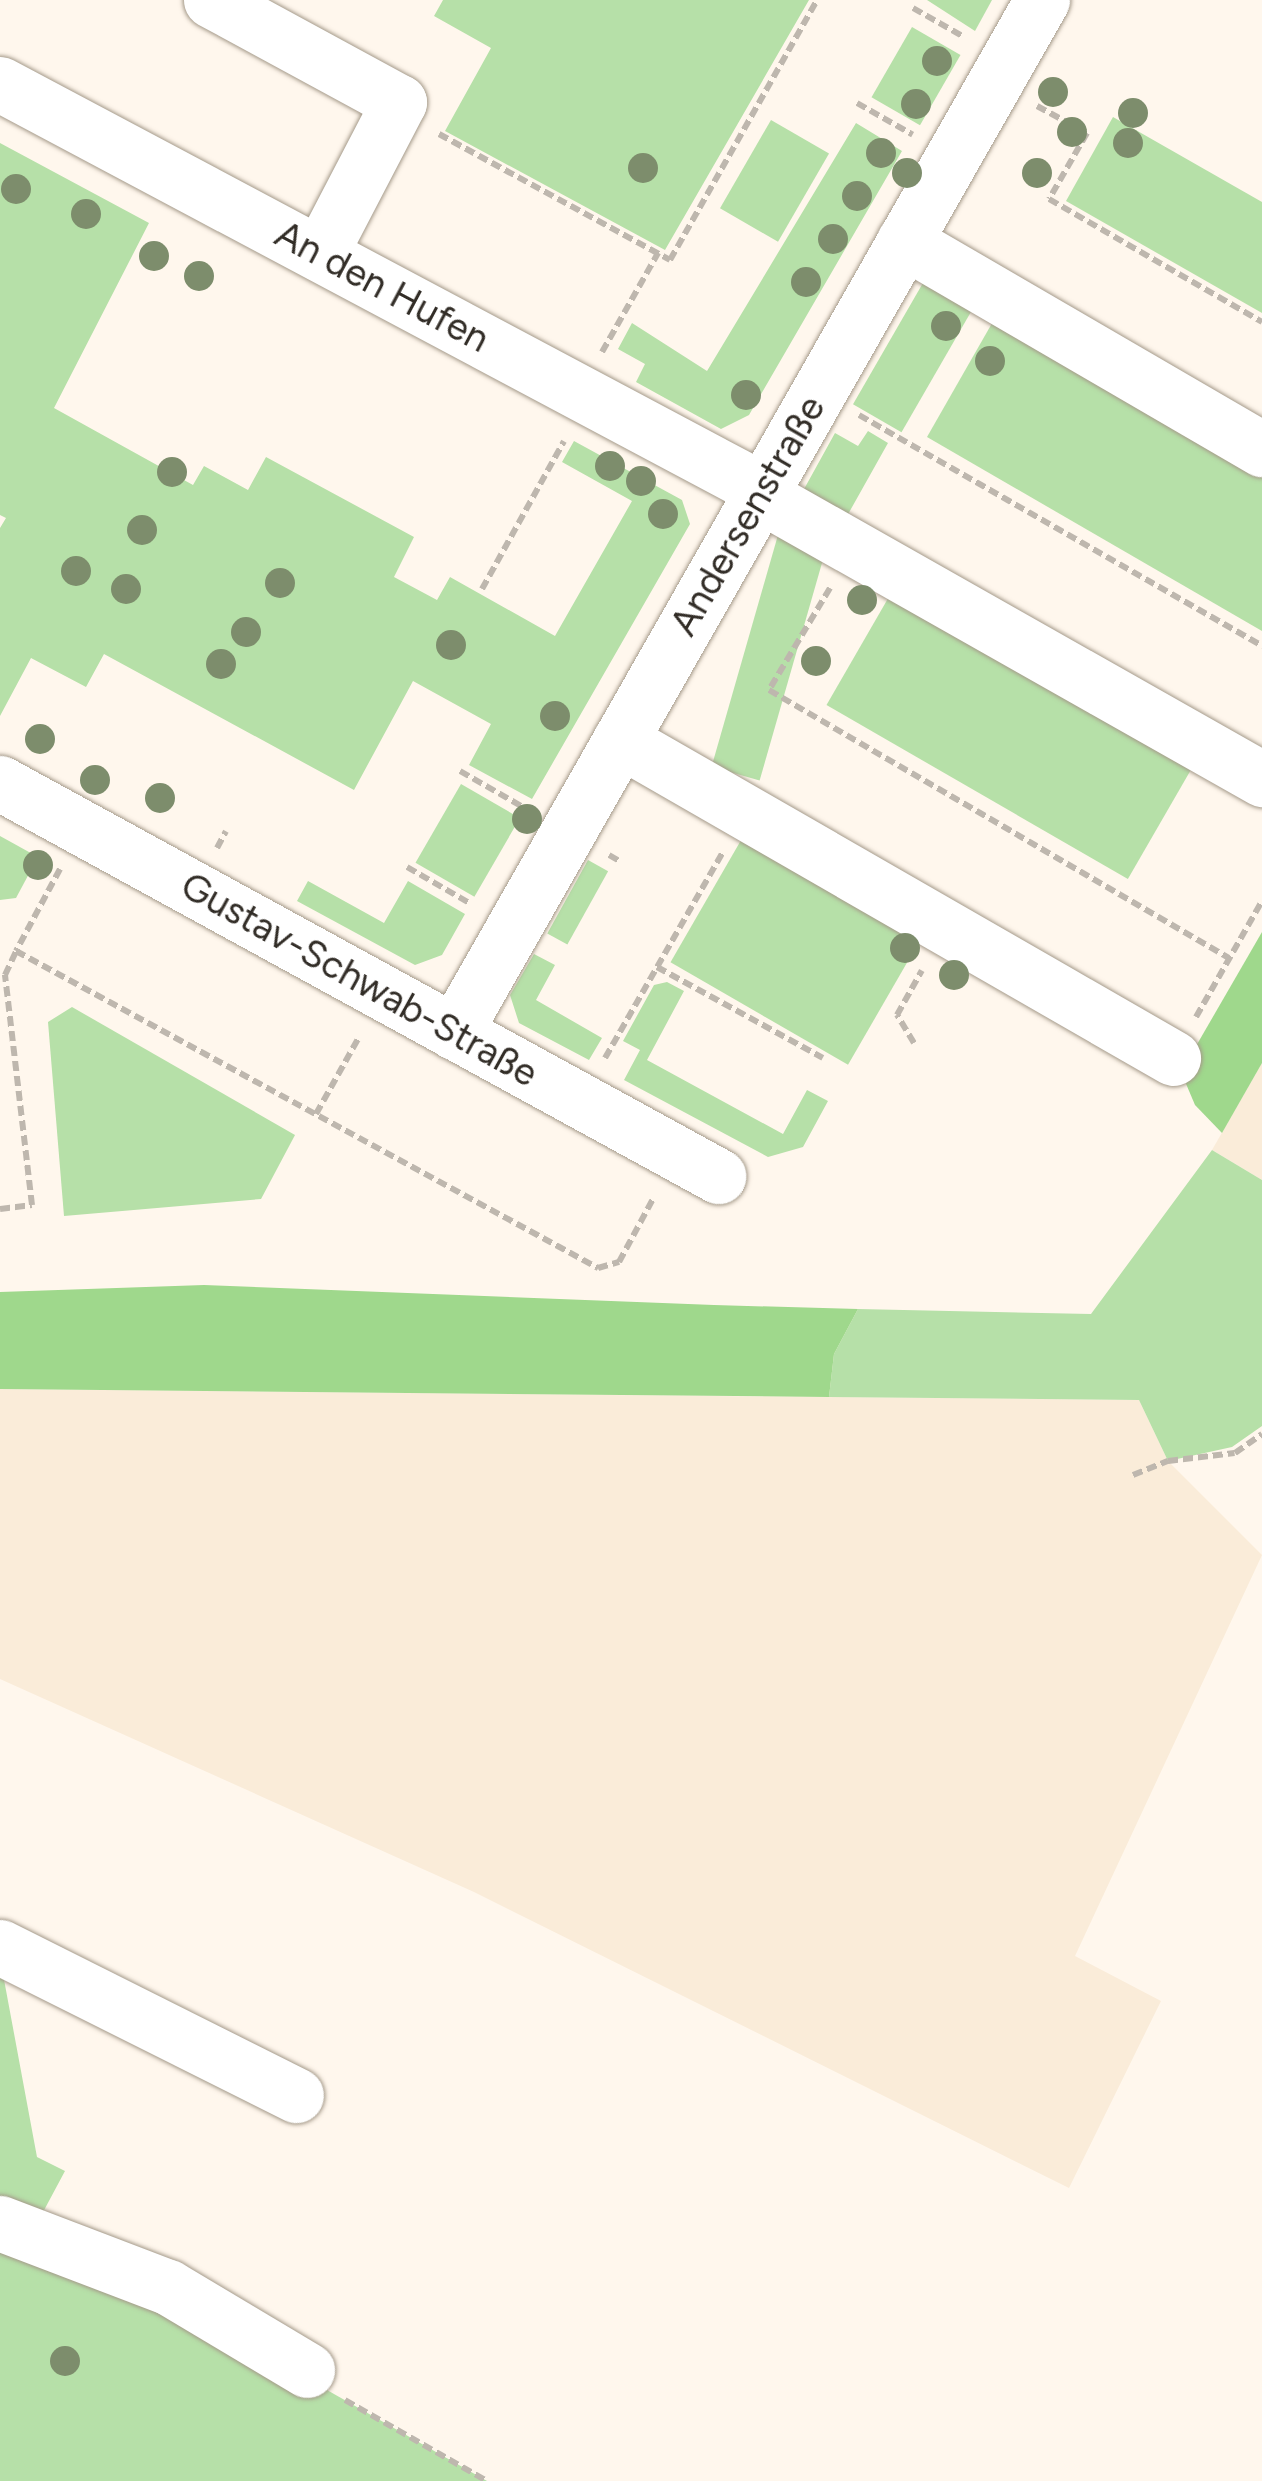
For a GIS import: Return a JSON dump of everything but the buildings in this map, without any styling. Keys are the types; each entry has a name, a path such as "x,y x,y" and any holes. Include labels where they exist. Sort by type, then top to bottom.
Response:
{"street":[{"path":"211,0 399,102 320,254"},
{"name":"Andersenstraße","path":"454,1032 1042,0"},
{"name":"An den Hufen","path":"0,84 584,394 1262,779"},
{"path":"904,241 1262,449"},
{"path":"620,740 1173,1058"},
{"name":"Gustav-Schwab-Straße","path":"0,783 698,1165"},
{"path":"0,1947 296,2095"},
{"path":"0,2224 168,2287 306,2370"}],"path":[{"path":"438,134 670,260 818,0"},
{"path":"857,104 951,157"},
{"path":"1041,108 1087,133 1049,199 1262,322"},
{"path":"482,588 658,253"},
{"path":"818,392 1262,646"},
{"path":"853,548 769,690 1229,958"},
{"path":"460,771 568,832"},
{"path":"0,1209 32,1205 5,974 82,828"},
{"path":"580,1100 729,842"},
{"path":"407,867 512,928"},
{"path":"1173,1058 1262,900"},
{"path":"914,1044 897,1015 946,927"},
{"path":"16,951 598,1268 619,1262 698,1165"},
{"path":"656,967 823,1058"},
{"path":"316,1114 384,993"},
{"path":"1133,1475 1168,1461 1235,1453 1262,1434"},
{"path":"306,2370 361,2412 487,2481"}],"shaded area":[{"path":"1262,1063 1262,1180 1212,1150"},
{"path":"0,1389 1139,1400 1168,1461 1262,1555 1075,1956 1161,2001 1069,2188 474,1892 0,1679"}],"green space":[{"path":"443,0 809,0 665,250 445,131 491,48 434,16"},
{"path":"927,0 992,0 975,31"},
{"path":"912,27 960,55 920,125 872,97"},
{"path":"1113,117 1262,202 1262,313 1066,201"},
{"path":"771,120 829,154 778,242 720,208"},
{"path":"856,123 902,151 749,415 721,429 636,382 645,364 618,349 632,323 707,371"},
{"path":"0,143 149,223 54,408 193,485 204,466 248,490 266,457 414,537 394,577 437,600 450,577 555,636 632,501 562,462 574,441 682,500 690,524 532,799 469,765 491,724 413,681 354,790 104,654 86,687 31,658 0,716 0,528 6,518 0,515"},
{"path":"927,276 975,304 901,432 853,404"},
{"path":"995,318 1262,473 1262,631 927,437"},
{"path":"868,431 888,443 842,525 798,500 835,433 858,446"},
{"path":"778,535 826,549 760,780 712,767"},
{"path":"890,595 1191,769 1128,879 826,705"},
{"path":"461,784 520,818 474,897 416,863"},
{"path":"744,835 922,938 848,1065 670,962"},
{"path":"0,836 38,857 16,898 0,900"},
{"path":"588,860 608,871 567,945 547,933"},
{"path":"308,881 384,923 408,881 465,914 442,955 415,965 297,901"},
{"path":"1262,932 1262,1063 1222,1133 1195,1105 1181,1072"},
{"path":"534,954 555,965 536,1000 602,1038 589,1060 519,1023 510,995"},
{"path":"667,982 684,991 647,1060 783,1134 807,1090 828,1101 803,1147 768,1157 624,1080 640,1050 623,1041 654,985"},
{"path":"72,1007 295,1135 261,1199 64,1216 48,1022"},
{"path":"1212,1150 1262,1180 1262,1426 1232,1447 1168,1461 1139,1400 829,1397 834,1354 858,1309 1091,1314"},
{"path":"204,1285 858,1309 834,1354 829,1397 0,1389 0,1292"},
{"path":"0,1958 37,2157 65,2171 42,2214 0,2200"},
{"path":"0,2234 158,2294 487,2481 0,2481"}]}
